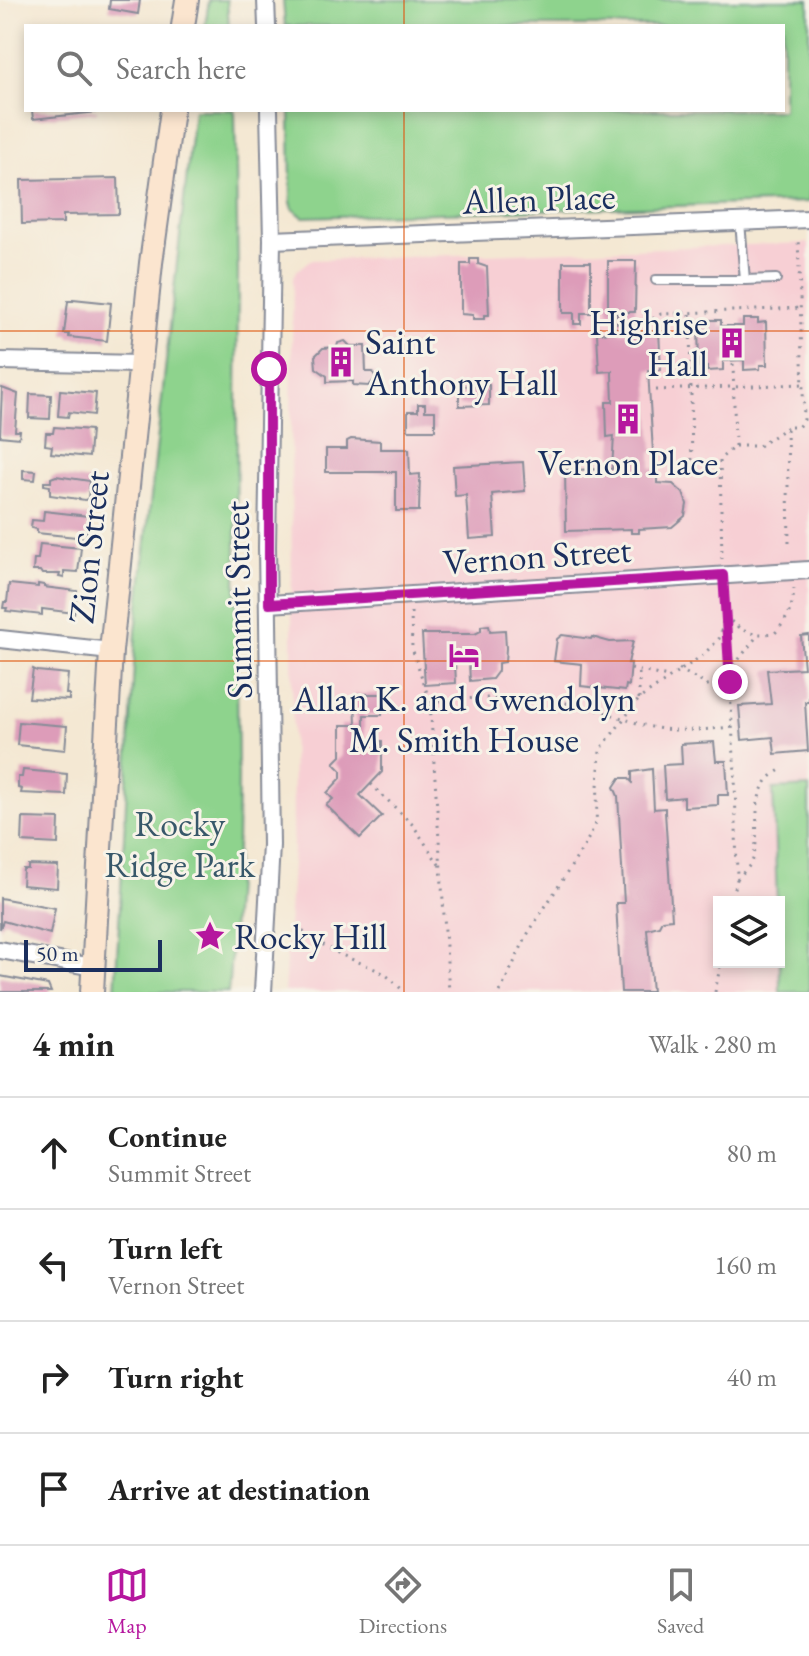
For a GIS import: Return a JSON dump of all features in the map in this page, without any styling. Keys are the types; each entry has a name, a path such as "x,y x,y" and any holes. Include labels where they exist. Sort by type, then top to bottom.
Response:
{"main road":[{"path":"183,24 187,0"},
{"name":"Zion Street","path":"92,992 111,651 140,364 172,112"}],"street":[{"path":"266,0 267,24"},
{"name":"Summit Street","path":"263,992 271,845 268,473 272,240 269,112"},
{"name":"Allen Place","path":"272,240 809,219"},
{"path":"0,361 140,364"},
{"name":"Vernon Street","path":"269,604 809,570"},
{"path":"0,639 111,651"},
{"path":"0,950 93,967"}],"lane":[{"path":"740,222 745,280"},
{"path":"656,280 776,279"}],"path":[{"path":"733,896 737,879 720,459 735,446 759,446 787,427 798,427 804,420 798,237"},
{"path":"599,328 636,328 661,314 801,308"},
{"path":"690,312 692,474"},
{"path":"733,361 735,446"},
{"path":"656,390 803,384"},
{"path":"787,427 789,543"},
{"path":"725,616 743,632 758,635 775,633 786,621 793,603 795,584"},
{"path":"411,612 412,648 430,702 449,992"},
{"path":"500,992 527,935 596,823 600,750 639,699 703,655 719,639 725,616"},
{"path":"729,672 758,635"},
{"path":"631,669 668,677"},
{"path":"679,669 707,685 730,682"},
{"path":"639,671 639,699"},
{"path":"430,702 477,696 530,700 577,705 645,726 681,732 732,727"},
{"path":"737,879 753,861 760,793 773,773 784,768"},
{"path":"371,784 413,825 442,869"},
{"path":"296,927 324,946 352,960 376,967 392,978 404,992"},
{"path":"715,992 720,968"}],"shaded area":[{"path":"809,243 809,992 284,992 293,849 291,417 293,278 296,271 310,260"}],"green space":[{"path":"209,0 227,0 229,24 205,24"},
{"path":"283,0 809,0 809,202 303,217 293,209 291,202 290,112 785,112 785,24 285,24"},
{"name":"Rocky Ridge Park","path":"194,112 234,112 238,272 238,777 228,992 115,992 136,631"},
{"path":"809,787 809,992 780,992 780,968 785,968 785,896 777,896 773,789"}],"building":[{"path":"110,0 140,0 138,14 109,9"},
{"path":"32,112 97,112 33,119"},
{"path":"118,178 119,214 63,215 63,223 22,224 21,180"},
{"path":"470,259 478,259 478,264 487,267 489,315 484,315 484,319 461,314 461,264 470,264"},
{"path":"608,261 636,261 635,312 624,312 624,323 617,323 617,312 608,312"},
{"path":"563,262 591,262 591,313 581,313 581,324 574,324 574,313 563,313"},
{"path":"68,301 111,303 107,341 64,334"},
{"name":"Highrise Hall","path":"743,319 766,322 767,365 760,365 760,369 744,370 744,360 723,361 723,370 707,371 707,367 699,367 698,324 706,324 706,320 721,320 721,326 743,326"},
{"path":"659,331 661,370 648,370 653,452 651,468 657,468 657,483 673,484 683,493 687,504 685,516 672,527 639,529 639,533 631,533 631,529 566,531 565,470 612,469 614,436 607,437 606,402 613,402 612,371 599,372 597,333"},
{"name":"Saint Anthony Hall","path":"345,341 350,346 365,346 366,372 373,372 376,378 369,386 353,385 353,381 327,382 327,376 316,368 315,356 323,348 337,347 338,343"},
{"path":"489,385 489,405 459,406 459,386"},
{"path":"2,388 18,394 15,431 20,431 19,438 0,436"},
{"path":"60,390 96,393 94,415 69,412 68,417 58,416"},
{"path":"30,394 51,395 50,419 29,418"},
{"path":"418,404 425,404 425,411 435,411 435,430 408,430 408,411 418,411"},
{"path":"54,427 91,430 89,457 51,453 52,446 45,445 46,433 53,433"},
{"path":"347,441 380,441 380,449 409,449 410,475 420,474 419,511 396,511 396,472 326,472 326,449 347,449"},
{"path":"523,462 525,491 492,494 495,537 469,539 466,495 455,496 453,466"},
{"path":"23,470 36,471 35,480 23,479"},
{"path":"51,478 90,481 88,498 50,495 50,486 44,485 44,482 51,482"},
{"path":"44,511 88,516 86,538 37,533 37,529 31,528 32,520 43,521"},
{"path":"40,544 81,548 78,572 64,571 64,578 59,577 60,574 33,571"},
{"path":"9,584 38,587 38,584 77,591 74,613 42,609 42,615 6,611 7,608 3,608 4,602 7,602"},
{"name":"Allan K. and Gwendolyn M. Smith House","path":"489,625 490,631 505,630 506,648 505,662 498,663 498,671 492,679 470,681 469,662 455,663 456,683 425,685 422,634 475,634 481,631 481,626"},
{"path":"562,635 610,642 633,641 628,663 631,663 629,686 626,685 625,691 581,686 582,664 554,661 557,639"},
{"path":"809,635 809,702 805,702 808,751 775,754 773,737 742,740 739,706 771,704 767,670 804,668 801,636"},
{"path":"33,669 68,674 66,694 69,694 69,700 29,698"},
{"path":"355,694 382,694 382,715 364,715 364,741 382,741 382,772 360,795 382,816 360,838 326,805 333,799 327,793 341,778 341,770 334,763 341,756 341,725 356,725"},
{"path":"19,722 67,726 65,750 17,745"},
{"path":"714,742 716,761 726,761 728,795 718,795 718,805 684,807 684,797 665,799 663,765 682,764 681,744"},
{"path":"652,769 654,809 665,808 672,919 662,920 659,926 647,929 652,992 621,992 616,903 624,903 618,796 614,787 620,778 628,778 632,782 632,772"},
{"path":"23,770 67,774 66,795 21,793 18,777 22,777"},
{"path":"23,818 59,819 58,844 22,842"},
{"path":"28,865 58,866 57,888 22,885 23,869 28,869"},
{"path":"0,898 55,908 50,934 3,921 0,929"},
{"path":"0,976 48,985 51,992 0,992"}],"place":[{"name":"Highrise Hall","path":"732,343"},
{"name":"Saint Anthony Hall","path":"341,362"},
{"name":"Vernon Place","path":"628,419"},
{"name":"Allan K. and Gwendolyn M. Smith House","path":"464,655"},
{"name":"Rocky Hill","path":"210,936"}],"route":[{"path":"269,369 269,604 723,575 730,682"}]}
